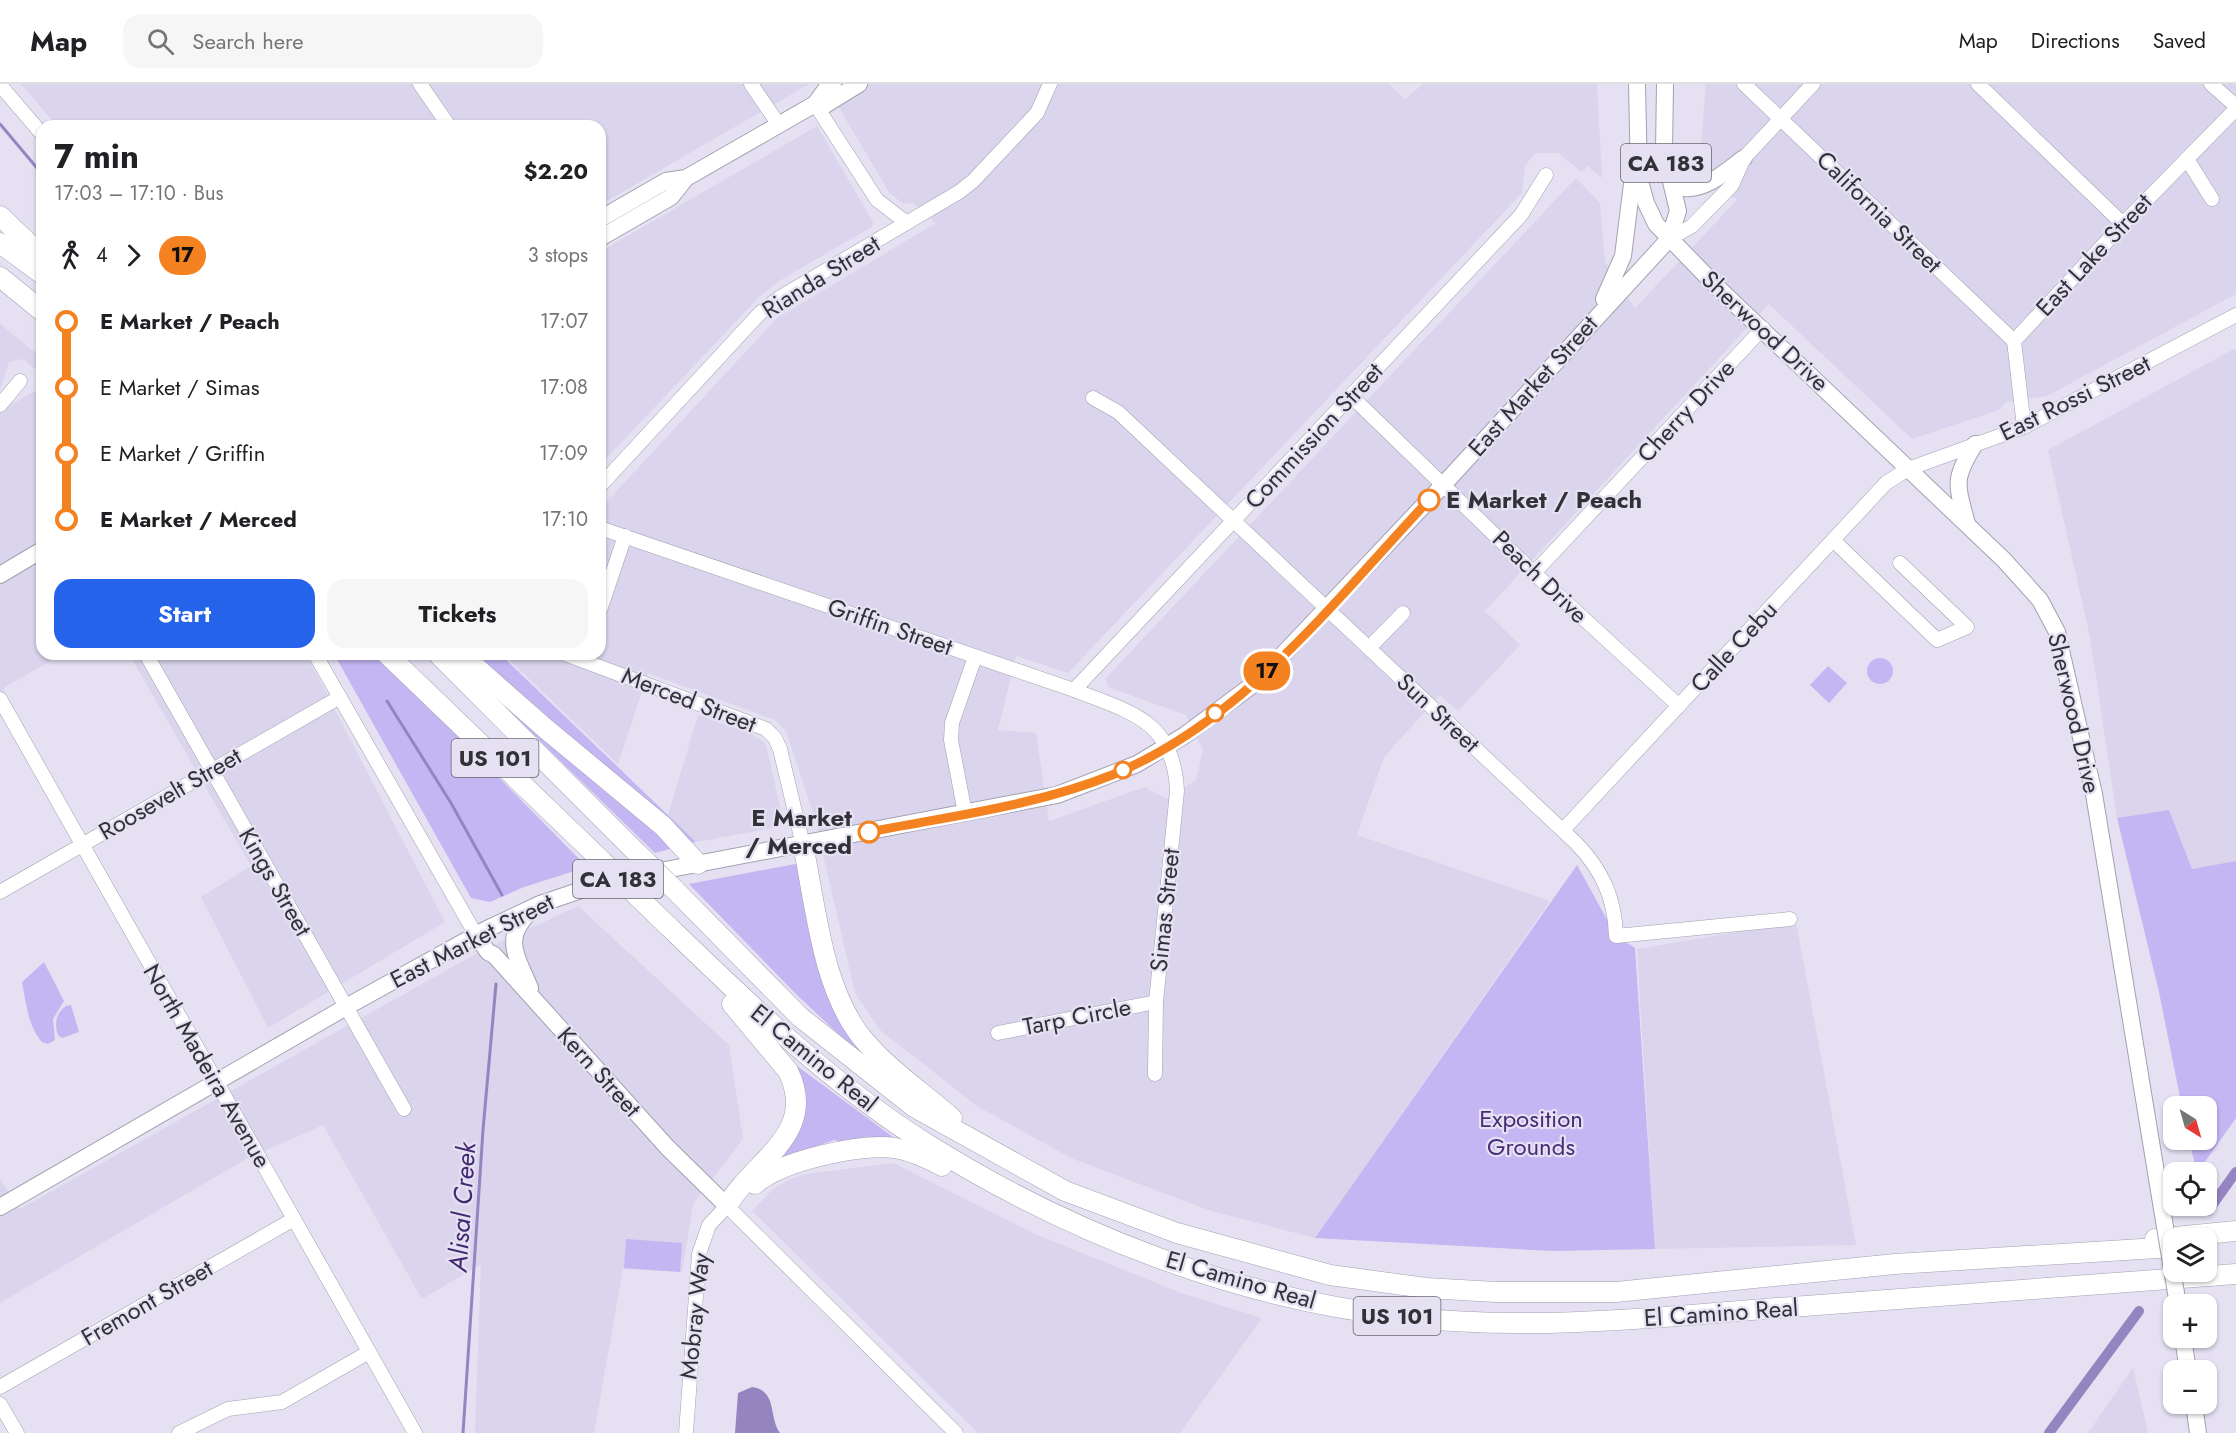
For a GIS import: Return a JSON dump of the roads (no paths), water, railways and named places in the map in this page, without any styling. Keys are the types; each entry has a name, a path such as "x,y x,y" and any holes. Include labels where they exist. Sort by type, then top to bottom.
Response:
{"highway":[{"path":"0,216 36,250"},
{"path":"0,243 36,270"},
{"path":"0,277 36,306"},
{"path":"0,293 36,319"},
{"name":"El Camino Real","path":"393,660 785,1039 842,1084 924,1142 1013,1193 1063,1217 1191,1271 1297,1299 1399,1317 1449,1322 1574,1324 2236,1274"},
{"name":"El Camino Real","path":"444,660 800,1017 914,1107 1065,1191 1177,1233 1330,1275 1375,1282 1496,1292 1616,1292 1895,1264 2163,1248"},
{"path":"468,660 546,729 663,826 698,864"},
{"path":"803,844 830,975 853,1024 877,1054 981,1144"},
{"path":"669,927 783,1064 794,1084 796,1105 791,1128 781,1143 737,1188 727,1206"},
{"path":"727,1206 766,1175 786,1165 877,1148 909,1151 980,1185 1013,1193"},
{"path":"1895,1264 2236,1231"},
{"path":"2217,1244 2236,1243"}],"main road":[{"path":"606,216 666,181 686,178 779,125 815,104 826,89 833,84"},
{"path":"815,104 825,105 859,84"},
{"name":"CA 183","path":"1636,84 1637,149"},
{"name":"CA 183","path":"1665,84 1664,152 1678,212 1669,239"},
{"path":"1589,325 1611,286 1623,256 1637,149"},
{"name":"Sherwood Drive","path":"1637,149 1640,178 1646,203 1656,224 1669,239 2028,585 2040,600 2057,632 2094,795 2176,1294"},
{"path":"1668,176 1684,188 1698,187 1707,184 1744,158"},
{"path":"606,235 671,197 686,178"},
{"name":"East Market Street","path":"0,1207 346,1007 476,935 540,904 608,881 1056,795 1112,775 1166,747 1251,686 1444,484 1669,239"},
{"path":"1967,525 1957,486 1960,468 1975,444"},
{"path":"0,575 36,554"},
{"path":"535,1000 514,950 513,937 519,923 540,904"},
{"name":"Kern Street","path":"476,935 488,952 494,955 667,1148 727,1206"},
{"path":"2195,1414 2198,1433"}],"street":[{"path":"420,84 445,120"},
{"path":"751,84 779,125"},
{"name":"Rianda Street","path":"606,480 760,313 779,298 908,223 973,181 1037,113 1050,84"},
{"name":"California Street","path":"1744,84 2014,341"},
{"name":"East Market Street","path":"1669,239 1692,226 1732,185 1744,158 1814,84"},
{"path":"1978,84 2123,224"},
{"path":"2211,84 2236,108"},
{"path":"0,85 36,127"},
{"path":"815,104 877,200 908,223"},
{"name":"East Lake Street","path":"2014,341 2236,108"},
{"path":"2187,159 2212,199"},
{"name":"Commission Street","path":"1074,690 1521,215 1546,175"},
{"name":"East Rossi Street","path":"1908,469 2024,427 2236,315"},
{"name":"Cherry Drive","path":"1534,573 1763,328"},
{"path":"2014,341 2024,427"},
{"path":"0,405 20,381"},
{"name":"Peach Drive","path":"1351,396 1534,573 1679,706"},
{"name":"Sun Street","path":"1093,398 1118,412 1563,830 1593,863 1607,886 1616,918 1616,936 1790,919"},
{"name":"Calle Cebu","path":"1563,830 1886,483 1908,469"},
{"name":"Griffin Street","path":"606,530 1074,690 1137,715 1155,728 1166,747"},
{"path":"606,592 625,536"},
{"path":"1833,540 1937,640 1967,627 1900,563"},
{"path":"1370,648 1403,613"},
{"path":"965,813 951,740 952,723 975,657"},
{"name":"Kings Street","path":"149,660 404,1109"},
{"name":"Kern Street","path":"319,660 476,935"},
{"name":"Merced Street","path":"592,660 766,729 775,738 780,749 803,844"},
{"name":"Roosevelt Street","path":"0,892 340,696"},
{"name":"North Madeira Avenue","path":"0,699 415,1433"},
{"name":"Simas Street","path":"1155,1074 1156,1002 1177,791 1176,772 1166,747"},
{"name":"Tarp Circle","path":"998,1033 1156,1002"},
{"name":"Kern Street","path":"727,1206 956,1433"},
{"name":"Mobray Way","path":"686,1433 699,1254 710,1226 727,1206"},
{"name":"Fremont Street","path":"0,1387 294,1219"},
{"path":"179,1433 228,1408 282,1402 369,1352"},
{"path":"0,1404 16,1433"}],"waterway":[{"name":"Alisal Creek","path":"0,124 36,167"},
{"name":"Alisal Creek","path":"387,701 451,803 502,895"},
{"name":"Alisal Creek","path":"463,1433 483,1130 496,984"},
{"path":"2217,1198 2236,1172"},
{"path":"2049,1433 2139,1311"}],"place":[{"name":"E Market / Peach","path":"1429,500"},
{"name":"E Market / Merced","path":"869,832"}],"park label":[{"name":"Exposition Grounds","path":"1531,1133"}]}
